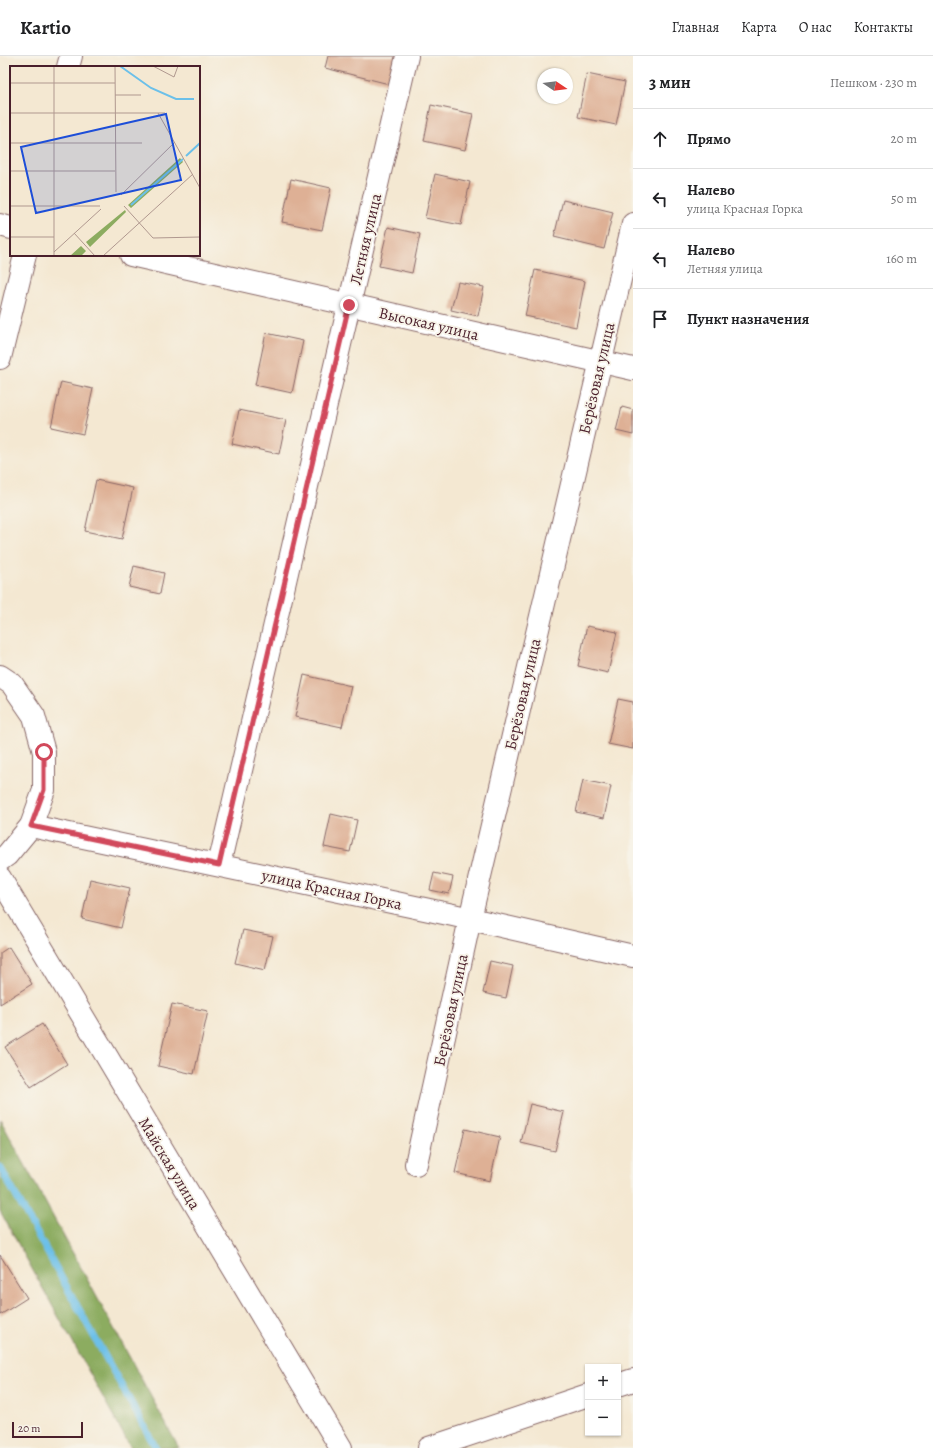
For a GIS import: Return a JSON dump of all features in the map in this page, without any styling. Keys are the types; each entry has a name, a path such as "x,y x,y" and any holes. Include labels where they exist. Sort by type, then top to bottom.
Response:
{"street":[{"path":"68,66 71,56"},
{"name":"Летняя улица","path":"219,865 407,56"},
{"name":"Берёзовая улица","path":"416,1164 470,919 633,224"},
{"path":"0,225 10,228"},
{"path":"0,358 25,256"},
{"name":"Высокая улица","path":"135,256 633,370"},
{"path":"0,676 12,684 34,716 44,752 44,790 31,826 7,855 0,860"},
{"name":"улица Красная Горка","path":"31,826 470,919 633,956"},
{"name":"Майская улица","path":"0,878 341,1448"},
{"path":"621,1384 633,1380"},
{"path":"430,1448 585,1396"}],"green space":[{"path":"0,1119 179,1448 131,1448 0,1211"}],"building":[{"path":"328,56 400,56 393,85 325,68"},
{"path":"587,74 625,82 616,125 578,117"},
{"path":"431,105 473,114 465,150 424,141"},
{"path":"435,174 470,182 461,225 425,218"},
{"path":"291,179 331,188 322,230 282,222"},
{"path":"563,200 613,212 604,249 554,237"},
{"path":"388,227 420,234 412,273 379,266"},
{"path":"535,270 585,281 576,327 525,316"},
{"path":"458,282 484,287 478,316 451,310"},
{"path":"266,333 303,341 292,393 255,385"},
{"path":"61,382 93,389 83,434 51,427"},
{"path":"622,407 633,410 633,435 616,431"},
{"path":"239,410 286,420 279,454 232,444"},
{"path":"96,480 133,488 122,539 85,531"},
{"path":"134,566 164,573 160,594 129,587"},
{"path":"587,626 617,632 608,673 578,666"},
{"path":"304,675 351,686 342,727 295,717"},
{"path":"618,699 633,702 633,749 608,744"},
{"path":"583,780 611,786 604,818 576,812"},
{"path":"331,814 357,820 350,852 324,847"},
{"path":"434,873 453,877 449,894 430,890"},
{"path":"90,879 130,888 121,928 82,919"},
{"path":"243,930 273,936 265,970 235,963"},
{"path":"9,947 32,984 0,1004 0,953"},
{"path":"490,961 513,966 506,998 483,993"},
{"path":"172,1004 208,1011 194,1074 158,1066"},
{"path":"42,1024 67,1064 31,1087 5,1047"},
{"path":"530,1104 564,1112 555,1151 521,1143"},
{"path":"465,1129 500,1137 490,1181 455,1173"},
{"path":"0,1255 27,1298 0,1315"}],"waterway":[{"path":"0,1167 156,1448"}],"route":[{"path":"44,752 44,790 31,826 219,865 349,305"}]}
